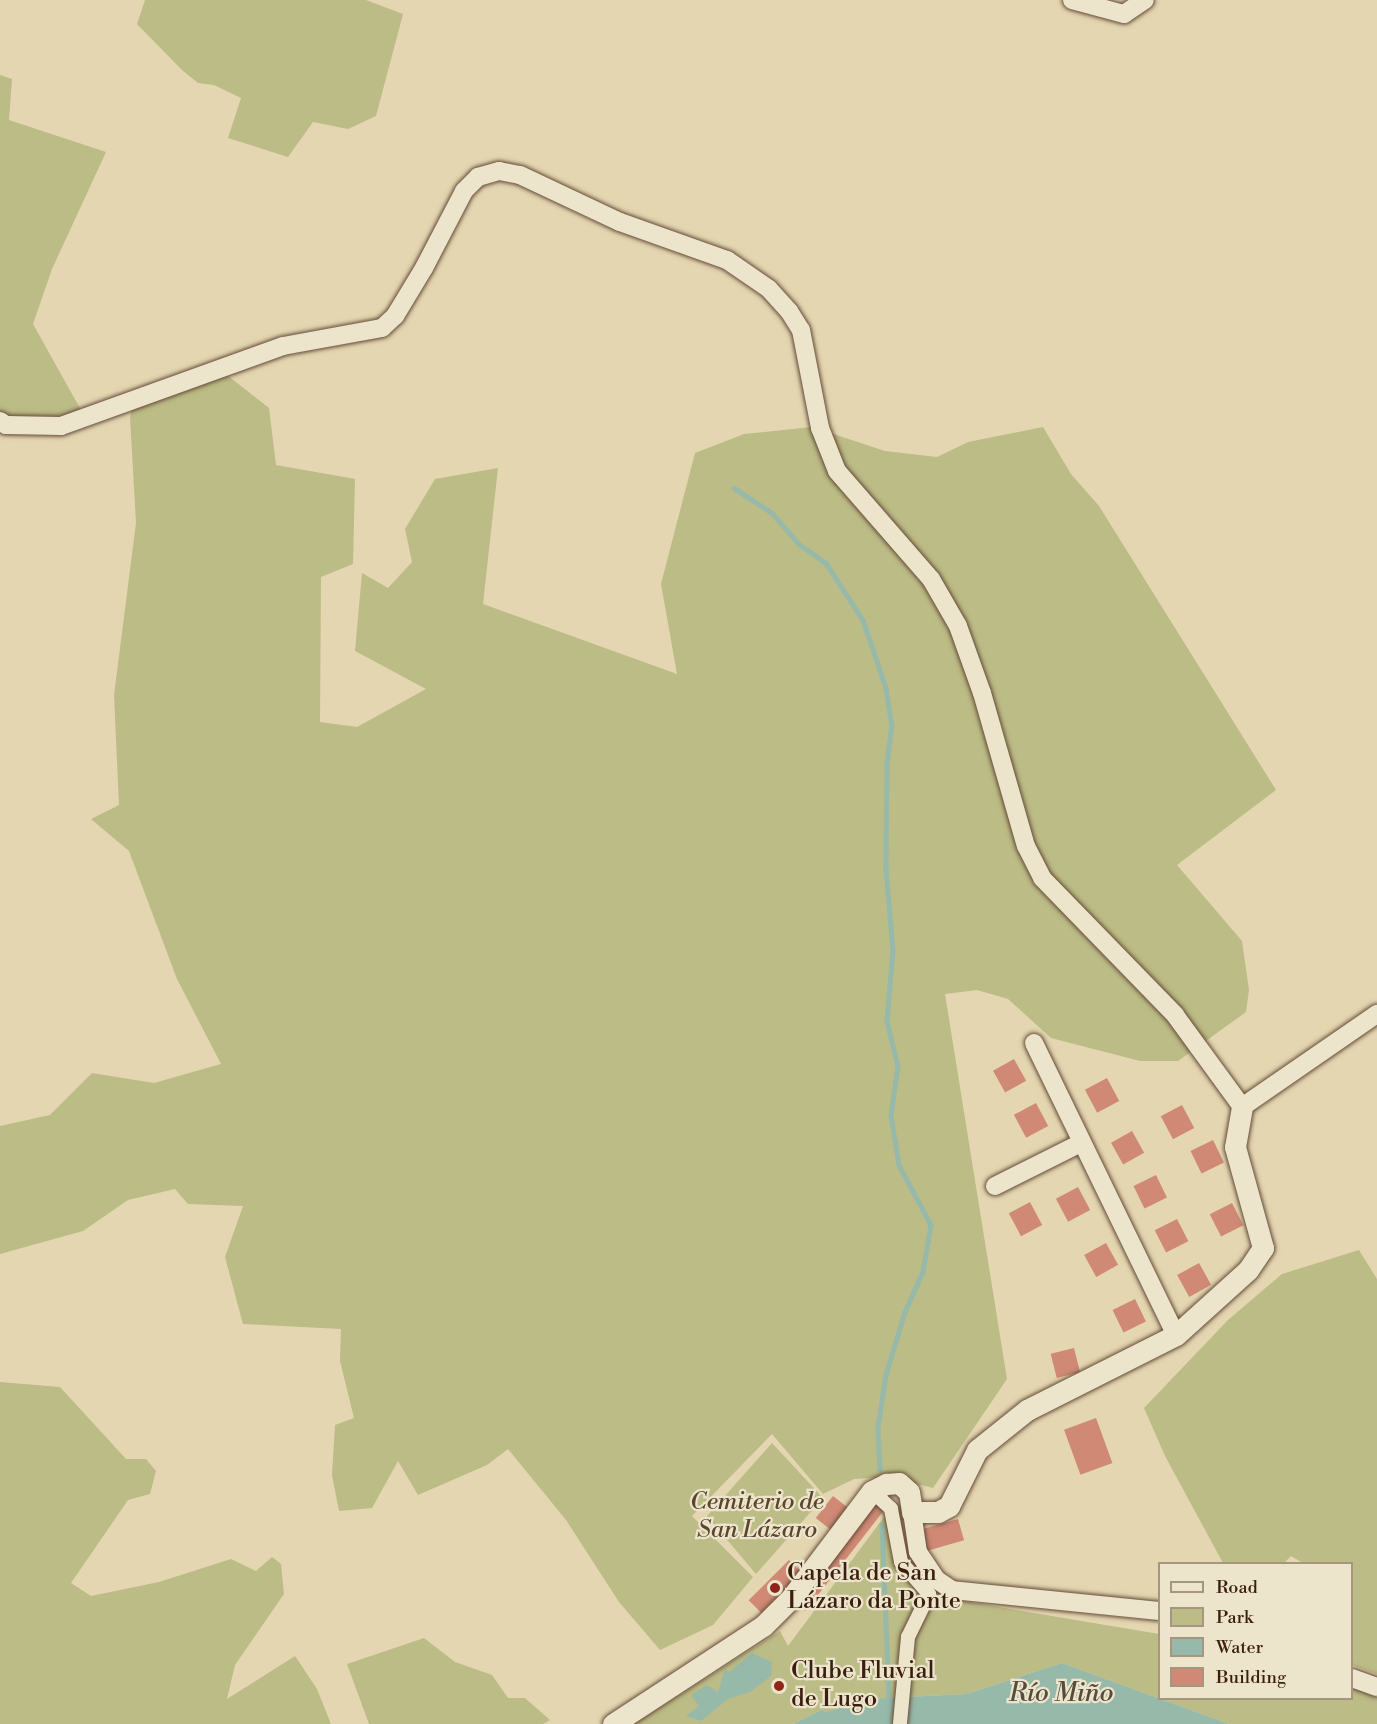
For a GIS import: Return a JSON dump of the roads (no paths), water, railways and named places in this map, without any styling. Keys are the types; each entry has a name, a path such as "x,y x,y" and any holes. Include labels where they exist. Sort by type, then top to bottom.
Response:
{"street":[{"path":"1072,0 1124,14 1145,0"},
{"path":"0,421 6,425 61,426 283,346 381,328 395,316 424,268 464,191 478,177 499,171 520,175 620,222 727,260 769,289 789,311 801,330 820,428 837,471 931,579 958,626 982,693 1026,846 1042,878 1175,1016 1242,1107"},
{"path":"912,1512 938,1512 949,1506 977,1450 1027,1410 1176,1335 1248,1270 1263,1248 1235,1147 1242,1107 1377,1014"},
{"path":"1034,1043 1176,1335"},
{"path":"995,1186 1081,1143"},
{"path":"613,1724 763,1626 791,1598 872,1491 886,1484 900,1483 909,1492 918,1552 938,1580 952,1590 1158,1611"},
{"path":"872,1491 891,1509 900,1562 929,1594 908,1637 900,1724"},
{"path":"1353,1678 1377,1687"}],"water":[{"path":"752,1653 772,1662 771,1676 750,1692 728,1699 701,1721 686,1716 699,1706 691,1695 707,1685 718,1692 725,1669 729,1672"},
{"name":"Río Miño","path":"1062,1663 1158,1698 1158,1700 1229,1724 793,1724 821,1710 827,1712 865,1699 967,1694"}],"waterway":[{"path":"734,488 772,513 799,544 826,563 863,620 886,688 892,724 887,765 886,869 893,950 887,1021 898,1066 891,1115 899,1165 931,1225 923,1272 905,1312 886,1375 878,1427 880,1470"},
{"path":"882,1524 889,1701"}],"place":[{"name":"Capela de San Lázaro da Ponte","path":"775,1588"},
{"name":"Clube Fluvial de Lugo","path":"779,1686"}],"park label":[{"name":"Cemiterio de San Lázaro","path":"757,1517"}]}
